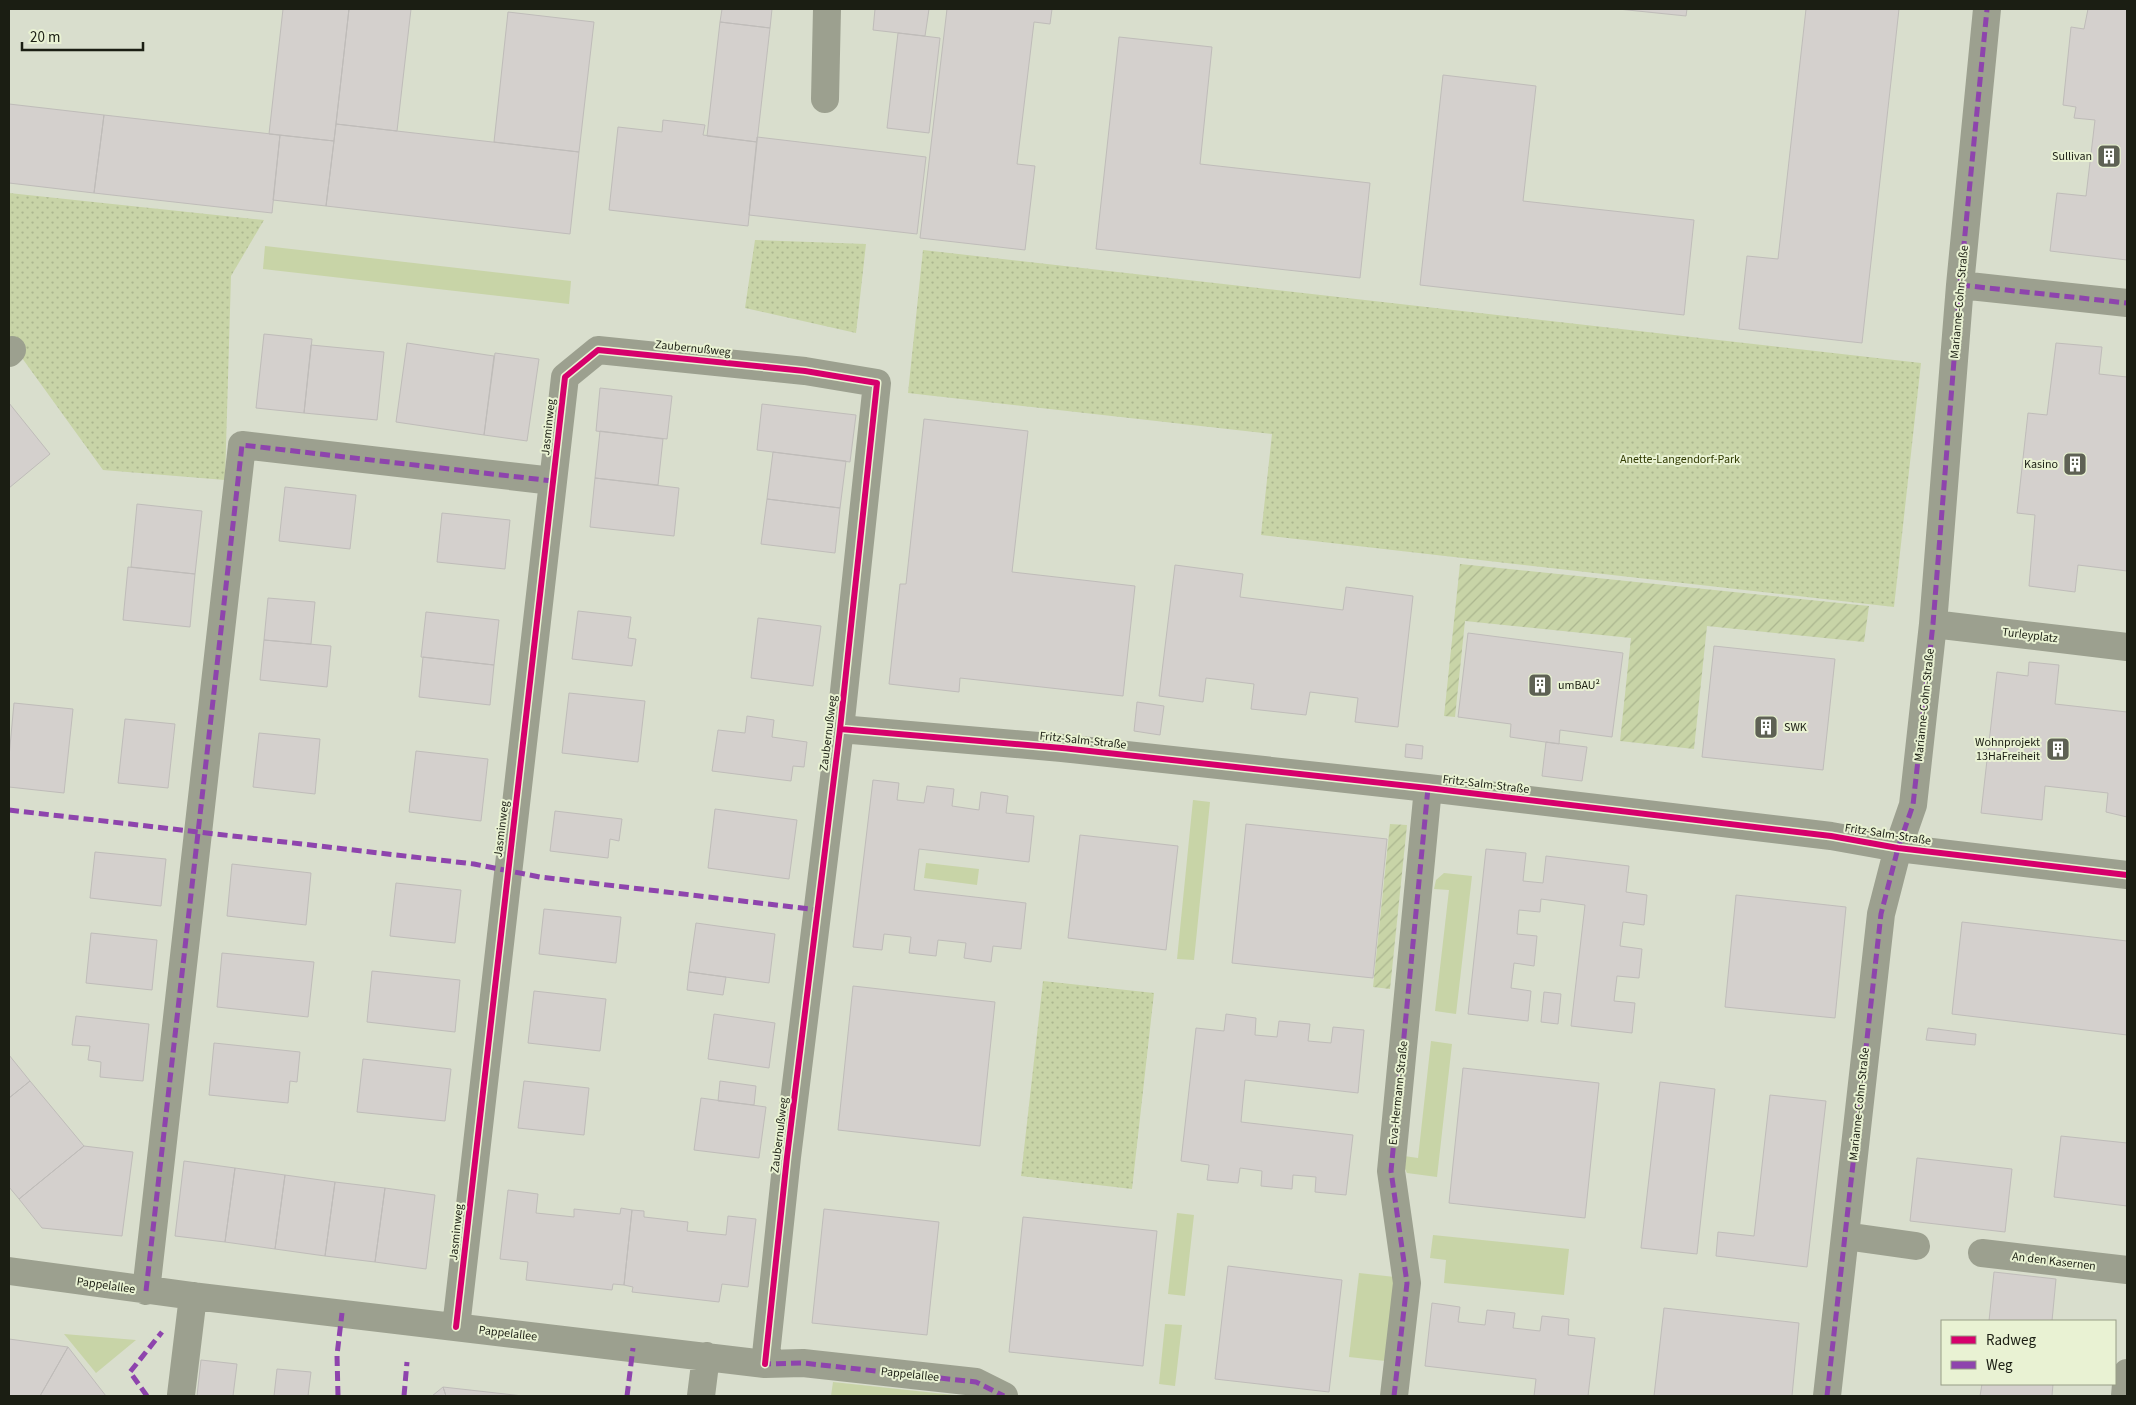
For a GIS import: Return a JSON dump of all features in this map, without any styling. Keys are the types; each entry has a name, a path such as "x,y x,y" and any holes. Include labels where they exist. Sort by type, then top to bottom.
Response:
{"street":[{"path":"825,99 827,9"},
{"name":"Marianne-Cohn-Straße","path":"1827,1396 1881,914 1898,848 1914,805 1933,624 1960,285 1987,9"},
{"path":"1960,285 2127,304"},
{"name":"Jasminweg","path":"456,1327 565,377 598,350"},
{"name":"Zaubernußweg","path":"598,350 805,371 877,383 840,729 789,1148 765,1364"},
{"path":"146,1290 242,445 553,481"},
{"name":"Turleyplatz","path":"1933,624 2127,647"},
{"name":"Fritz-Salm-Straße","path":"840,729 1062,748 1428,788 1831,836 1898,848 2127,875"},
{"name":"Eva-Hermann-Straße","path":"1394,1396 1407,1283 1390,1171 1428,788"},
{"path":"1845,1236 1916,1246"},
{"name":"An den Kasernen","path":"1982,1253 2127,1270"},
{"name":"Pappelallee","path":"9,1272 193,1296 765,1364 803,1363 976,1382 1004,1396"},
{"path":"182,1395 193,1296"},
{"path":"701,1396 706,1356"},
{"path":"2125,1396 2127,1373"}],"green space":[{"path":"9,193 264,220 231,276 225,480 103,470 9,340"},
{"path":"755,240 866,244 856,333 745,308"},
{"path":"265,246 571,281 569,304 263,269"},
{"name":"Anette-Langendorf-Park","path":"923,250 1921,363 1894,607 1261,535 1272,434 908,393"},
{"path":"1460,564 1869,606 1864,642 1707,626 1694,749 1620,741 1631,638 1465,621 1455,717 1444,716"},
{"path":"1193,800 1210,802 1194,960 1177,959"},
{"path":"1390,824 1407,825 1390,989 1373,987"},
{"path":"926,863 979,869 977,885 924,878"},
{"path":"1444,873 1472,876 1456,1014 1435,1011 1449,890 1434,889 1436,880"},
{"path":"1043,981 1154,993 1132,1189 1021,1176"},
{"path":"1431,1041 1452,1044 1437,1177 1407,1173 1403,1165 1404,1156 1418,1158"},
{"path":"1177,1213 1194,1215 1185,1296 1168,1294"},
{"path":"1433,1235 1569,1249 1564,1295 1444,1283 1446,1260 1430,1258"},
{"path":"1359,1273 1395,1277 1385,1361 1349,1357"},
{"path":"1165,1324 1182,1325 1175,1386 1159,1384"},
{"path":"64,1334 136,1340 96,1373"},
{"path":"833,1382 963,1396 831,1396"}],"building":[{"path":"283,9 349,9 334,141 269,134"},
{"path":"349,9 411,9 397,131 336,124"},
{"path":"722,9 772,9 770,28 720,22"},
{"path":"875,9 929,9 925,36 873,30"},
{"path":"947,9 1052,9 1050,24 1034,22 1017,164 1035,166 1025,250 920,238"},
{"path":"1618,9 1687,9 1686,16"},
{"path":"1806,9 1899,9 1862,343 1739,329 1747,256 1778,259"},
{"name":"Sullivan","path":"2088,9 2127,9 2127,260 2050,251 2057,193 2086,196 2095,120 2074,118 2076,107 2063,105 2071,27 2084,29"},
{"path":"508,12 594,22 579,152 494,142"},
{"path":"720,22 770,28 757,142 707,136"},
{"path":"898,33 940,38 929,133 887,128"},
{"path":"1119,37 1212,47 1200,164 1370,183 1360,278 1096,249"},
{"path":"1443,75 1536,86 1523,201 1694,220 1684,315 1420,285"},
{"path":"9,104 104,115 94,193 9,183"},
{"path":"104,115 280,135 272,213 94,193"},
{"path":"663,120 705,125 703,135 757,142 748,226 609,210 618,127 662,132"},
{"path":"336,124 579,152 570,234 326,206"},
{"path":"280,135 334,141 326,206 273,200"},
{"path":"757,137 926,157 917,234 749,215"},
{"path":"264,334 312,339 304,413 256,408"},
{"path":"407,343 494,356 484,435 396,422"},
{"name":"Kasino","path":"2056,343 2102,347 2099,374 2127,377 2127,571 2078,565 2075,592 2029,586 2035,515 2017,513 2028,413 2047,415"},
{"path":"311,345 384,352 377,420 304,413"},
{"path":"495,353 539,359 527,441 484,435"},
{"path":"600,388 672,396 667,439 596,431"},
{"path":"9,403 50,454 9,488"},
{"path":"762,404 856,415 850,462 757,450"},
{"path":"924,419 1028,431 1012,572 1135,586 1123,696 960,678 959,692 889,684 900,584 906,584"},
{"path":"600,431 663,439 658,485 595,478"},
{"path":"773,452 846,461 840,508 767,499"},
{"path":"595,478 679,488 674,536 590,527"},
{"path":"285,487 356,495 350,549 279,541"},
{"path":"767,499 840,508 835,553 761,544"},
{"path":"137,504 202,511 195,574 131,567"},
{"path":"442,513 510,520 505,569 437,562"},
{"path":"1175,565 1243,574 1240,597 1343,610 1346,587 1413,596 1398,727 1355,722 1358,698 1310,692 1306,715 1251,709 1254,684 1206,678 1203,702 1159,696"},
{"path":"128,567 195,574 190,627 123,620"},
{"path":"268,598 315,602 311,644 264,640"},
{"path":"578,611 631,617 628,638 636,639 632,666 572,659"},
{"path":"426,612 499,620 494,665 421,657"},
{"path":"758,618 821,626 813,686 751,678"},
{"name":"umBAU²","path":"1468,633 1623,653 1612,737 1560,730 1559,744 1510,737 1511,724 1458,717"},
{"path":"264,640 331,646 327,687 260,680"},
{"name":"SWK","path":"1714,646 1835,659 1823,770 1702,757"},
{"path":"423,657 494,665 490,705 419,697"},
{"name":"Wohnprojekt 13HaFreiheit","path":"2029,662 2059,665 2055,704 2127,712 2127,817 2106,812 2108,793 2045,786 2042,820 1981,813 1997,672 2028,676"},
{"path":"569,693 645,701 638,762 562,753"},
{"path":"1137,702 1164,706 1160,735 1134,731"},
{"path":"14,703 73,709 64,793 9,787 9,757"},
{"path":"747,716 774,720 772,737 807,742 804,767 793,766 791,781 712,771 718,730 745,733"},
{"path":"125,719 175,724 168,788 118,783"},
{"path":"259,733 320,739 315,794 253,787"},
{"path":"1546,742 1587,747 1582,781 1542,776"},
{"path":"1406,744 1423,746 1422,759 1405,757"},
{"path":"416,751 488,759 481,821 409,812"},
{"path":"873,780 899,783 897,800 924,803 927,786 954,789 952,806 979,810 981,792 1008,796 1006,813 1034,816 1029,862 919,849 914,890 1026,903 1021,949 993,946 991,962 964,958 966,943 938,940 936,956 909,953 911,937 884,934 882,950 853,947"},
{"path":"715,809 797,820 789,879 708,868"},
{"path":"555,811 622,819 619,841 610,839 608,858 550,851"},
{"path":"1246,824 1387,839 1373,978 1232,963"},
{"path":"1080,835 1178,846 1166,950 1068,938"},
{"path":"1486,849 1526,853 1523,881 1543,883 1546,856 1629,866 1626,892 1647,895 1644,925 1623,922 1620,946 1642,949 1639,978 1617,976 1614,1001 1635,1003 1632,1033 1571,1026 1585,905 1541,899 1540,912 1519,910 1517,934 1537,936 1534,966 1514,963 1511,988 1531,991 1528,1021 1468,1014"},
{"path":"95,852 166,859 161,906 90,898"},
{"path":"232,864 311,873 306,925 227,916"},
{"path":"396,883 461,890 455,943 390,936"},
{"path":"1736,895 1846,907 1835,1018 1725,1007"},
{"path":"544,909 621,917 616,963 539,954"},
{"path":"1962,922 2127,941 2127,1035 1952,1014"},
{"path":"696,923 775,934 769,983 689,972"},
{"path":"91,933 157,940 152,990 86,983"},
{"path":"222,953 314,962 308,1017 217,1007"},
{"path":"372,971 460,980 455,1032 367,1022"},
{"path":"689,972 726,977 723,995 687,990"},
{"path":"853,986 995,1002 980,1146 838,1130"},
{"path":"534,991 606,999 600,1051 528,1043"},
{"path":"1544,992 1561,994 1558,1024 1541,1022"},
{"path":"714,1014 775,1023 769,1068 708,1059"},
{"path":"1226,1014 1256,1018 1255,1035 1277,1037 1279,1021 1310,1024 1308,1041 1331,1043 1333,1027 1364,1030 1358,1093 1245,1080 1241,1122 1353,1135 1346,1195 1315,1192 1316,1177 1293,1175 1292,1189 1261,1186 1262,1171 1240,1168 1238,1183 1207,1180 1209,1165 1181,1161 1196,1028 1224,1031"},
{"path":"76,1016 149,1024 143,1081 100,1077 101,1062 88,1060 90,1046 72,1045"},
{"path":"1928,1028 1976,1034 1975,1045 1926,1040"},
{"path":"214,1043 300,1052 297,1082 290,1081 288,1103 209,1095"},
{"path":"9,1055 30,1081 9,1098"},
{"path":"363,1059 451,1069 445,1121 357,1112"},
{"path":"1463,1068 1599,1083 1585,1218 1449,1203"},
{"path":"30,1081 84,1146 19,1199 9,1187 9,1098"},
{"path":"524,1081 589,1088 584,1135 518,1128"},
{"path":"720,1081 756,1086 754,1105 718,1101"},
{"path":"1660,1082 1715,1089 1697,1254 1641,1248"},
{"path":"1770,1095 1826,1101 1807,1267 1716,1256 1718,1232 1754,1236"},
{"path":"701,1098 766,1107 759,1158 694,1150"},
{"path":"2061,1136 2127,1143 2127,1206 2054,1197"},
{"path":"84,1146 133,1152 122,1236 42,1228 19,1199"},
{"path":"1917,1158 2012,1169 2005,1232 1910,1221"},
{"path":"184,1161 235,1168 225,1242 175,1236"},
{"path":"235,1168 285,1175 275,1249 225,1242"},
{"path":"285,1175 335,1182 325,1256 275,1249"},
{"path":"335,1182 385,1188 375,1262 325,1256"},
{"path":"385,1188 435,1195 426,1269 375,1262"},
{"path":"508,1190 538,1194 536,1213 574,1217 574,1209 620,1214 621,1208 632,1210 624,1285 613,1284 612,1290 526,1280 528,1262 500,1259"},
{"path":"824,1209 939,1222 927,1335 812,1323"},
{"path":"632,1210 644,1211 644,1217 688,1222 687,1231 726,1235 728,1216 756,1219 748,1287 722,1284 719,1302 632,1292 633,1287 624,1285"},
{"path":"1023,1217 1157,1231 1143,1366 1009,1352"},
{"path":"1228,1266 1342,1280 1329,1392 1215,1379"},
{"path":"1994,1272 2056,1279 2052,1320 1989,1320"},
{"path":"1432,1303 1460,1307 1458,1322 1485,1325 1487,1310 1515,1313 1513,1328 1540,1331 1542,1316 1569,1319 1568,1335 1595,1338 1588,1396 1534,1396 1536,1379 1425,1366"},
{"path":"1664,1308 1799,1323 1792,1396 1654,1396"},
{"path":"9,1339 68,1347 40,1396 9,1396"},
{"path":"68,1347 106,1396 40,1396"},
{"path":"201,1360 237,1364 233,1396 197,1396"},
{"path":"277,1369 311,1372 308,1396 274,1396"},
{"path":"1982,1385 2053,1385 2052,1396 1980,1396"},
{"path":"443,1387 523,1396 446,1396"},
{"path":"443,1387 446,1396 432,1396"}],"marked path":[{"path":"1827,1396 1881,914 1898,848 1913,805 1933,624 1960,285 1987,9"},
{"path":"1960,285 2127,303"},
{"path":"146,1291 242,445 553,481"},
{"path":"1394,1396 1407,1283 1391,1171 1428,788"},
{"path":"9,810 474,864 540,877 818,910"},
{"path":"338,1396 337,1355 342,1313"},
{"path":"147,1396 130,1372 162,1332"},
{"path":"627,1396 633,1348"},
{"path":"765,1360 765,1364 803,1363 976,1382 1004,1396"},
{"path":"404,1396 407,1362"}],"cycle path":[{"path":"456,1327 565,377 598,350 805,371 877,383 840,729 787,1157 765,1364"},
{"path":"840,729 1062,748 1428,788 1831,836 1898,848 2127,875"}],"place":[{"name":"Sullivan","path":"2109,156"},
{"name":"Kasino","path":"2075,464"},
{"name":"umBAU²","path":"1540,685"},
{"name":"SWK","path":"1766,727"},
{"name":"Wohnprojekt 13HaFreiheit","path":"2058,749"}]}
